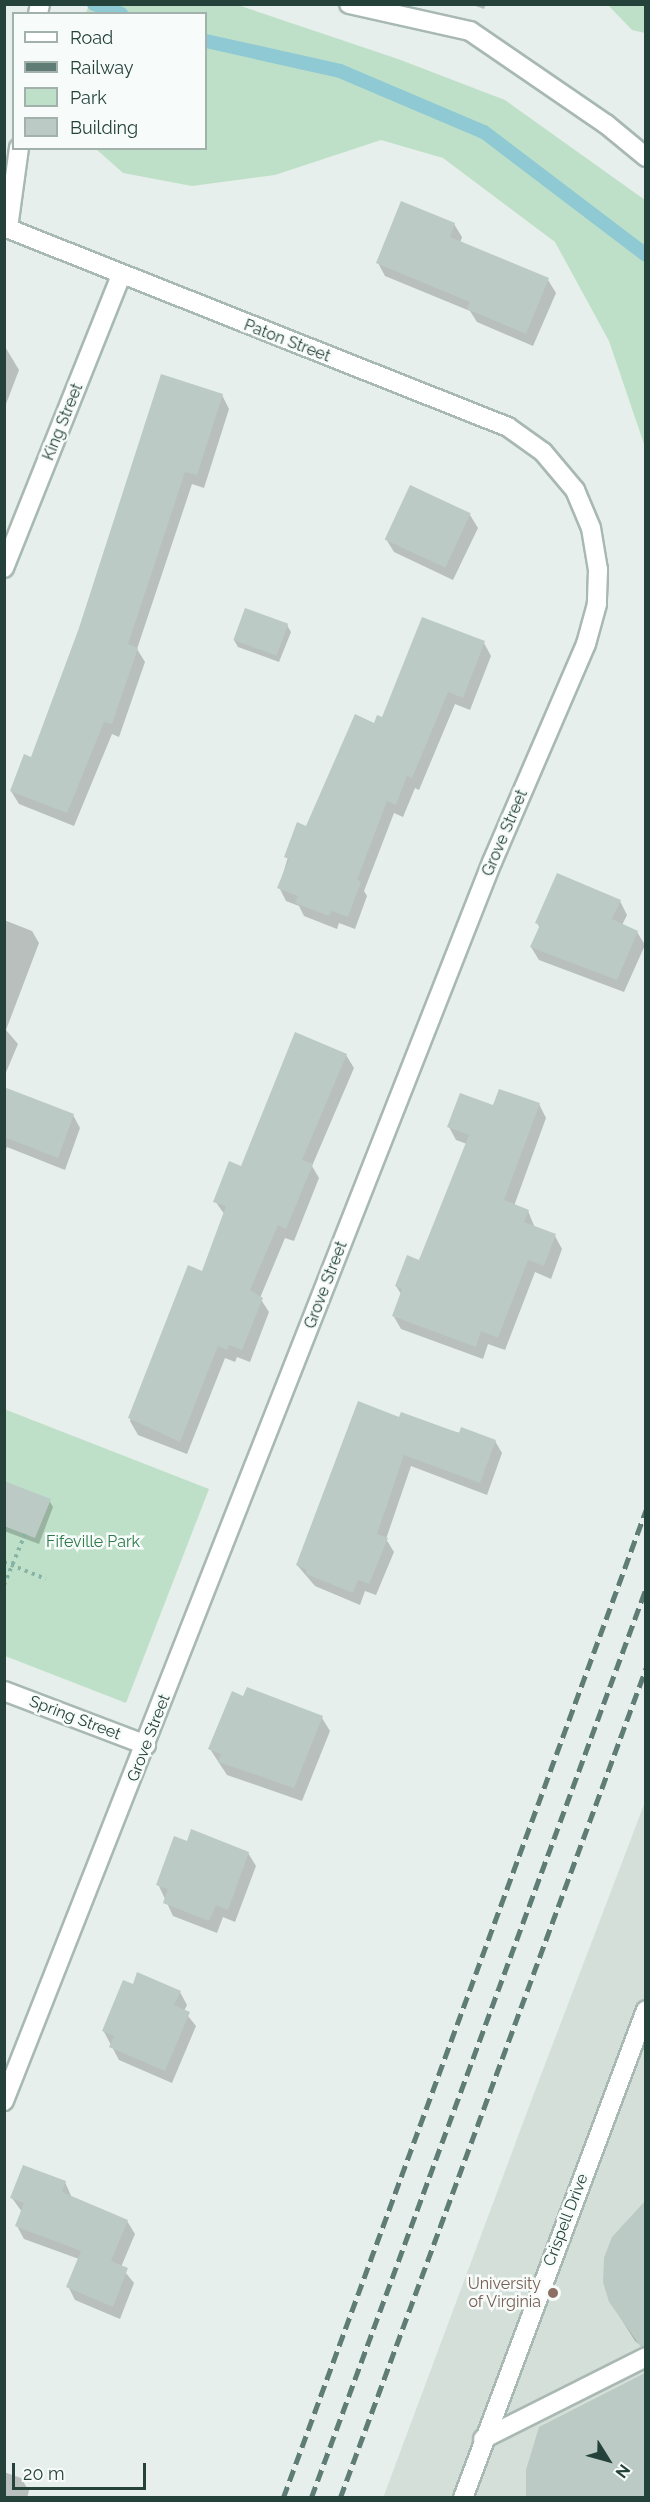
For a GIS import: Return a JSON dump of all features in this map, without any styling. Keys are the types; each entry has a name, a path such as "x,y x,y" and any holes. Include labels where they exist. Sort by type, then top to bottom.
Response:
{"street":[{"path":"349,4 471,31 606,124 645,157"},
{"path":"7,227 19,150"},
{"name":"Paton Street","path":"7,227 121,276 508,427 543,452 558,471"},
{"name":"King Street","path":"4,568 121,276"},
{"name":"Grove Street","path":"4,2101 488,872 586,645 597,604 598,570 591,528 574,490 558,471"},
{"name":"Spring Street","path":"4,1691 146,1745"},
{"name":"Crispell Drive","path":"463,2498 483,2439 645,2010"},
{"path":"483,2439 645,2357"}],"path":[{"path":"4,1585 25,1534"},
{"path":"4,1562 46,1579"}],"shaded area":[{"name":"University of Virginia","path":"645,1802 645,2497 383,2498 536,2088"}],"green space":[{"path":"89,5 238,5 398,59 505,100 645,200 645,447 609,341 555,242 443,158 381,140 275,175 192,186 123,173 97,150 207,150 207,12 86,12"},
{"path":"608,5 645,5 645,33 632,30"},
{"name":"Fifeville Park","path":"4,1409 209,1489 126,1703 5,1656"}],"building":[{"path":"401,201 455,223 450,237 549,278 526,334 467,309 470,302 376,263"},
{"path":"161,374 223,394 197,475 185,472 128,644 138,648 112,724 104,722 67,813 10,791 24,754 31,757 79,628"},
{"path":"410,485 471,513 445,568 385,539"},
{"path":"245,608 288,624 277,656 233,640"},
{"path":"422,617 485,641 463,698 448,692 412,778 407,776 396,805 387,801 357,880 361,882 348,917 332,911 329,916 295,903 298,896 277,888 289,859 284,857 297,822 306,826 355,714 374,723 377,715 382,717"},
{"path":"557,873 621,900 612,919 638,931 617,980 530,947 540,925 535,923"},
{"path":"295,1032 347,1054 302,1160 313,1164 286,1229 278,1225 250,1290 263,1298 242,1350 229,1345 227,1350 218,1346 180,1442 128,1418 188,1265 202,1271 226,1206 213,1202 229,1161 241,1166"},
{"path":"4,1087 74,1114 58,1158 4,1137"},
{"path":"499,1089 540,1103 504,1200 529,1210 524,1222 556,1234 544,1266 528,1260 498,1338 481,1331 476,1347 392,1316 402,1289 395,1286 407,1255 419,1260 469,1135 447,1127 460,1093 493,1105"},
{"path":"358,1401 399,1417 401,1412 459,1433 461,1427 496,1440 480,1483 404,1455 377,1534 388,1538 369,1584 358,1580 353,1593 306,1574 307,1570 296,1565"},
{"path":"4,1481 51,1499 35,1538 4,1526"},
{"path":"247,1687 323,1716 294,1788 218,1762 221,1754 208,1749 232,1691 243,1696"},
{"path":"191,1829 249,1852 228,1910 216,1905 209,1921 163,1903 168,1889 156,1885 174,1836 187,1841"},
{"path":"137,1972 181,1991 174,2005 190,2012 165,2071 109,2047 114,2036 102,2031 123,1980 133,1984"},
{"path":"23,2165 66,2181 62,2192 128,2220 111,2261 128,2268 113,2307 66,2287 81,2251 15,2226 24,2203 10,2198"},
{"path":"645,2201 645,2346 641,2347 609,2302 603,2282 604,2258 612,2237"},
{"path":"645,2373 645,2498 526,2498 526,2470 539,2427"}],"waterway":[{"path":"94,4 116,12"},
{"path":"207,41 340,71 484,132 646,255"}],"railway":[{"path":"283,2498 646,1510"},
{"path":"311,2498 646,1588"},
{"path":"340,2498 646,1668"}],"place":[{"name":"University of Virginia","path":"553,2293"}]}
